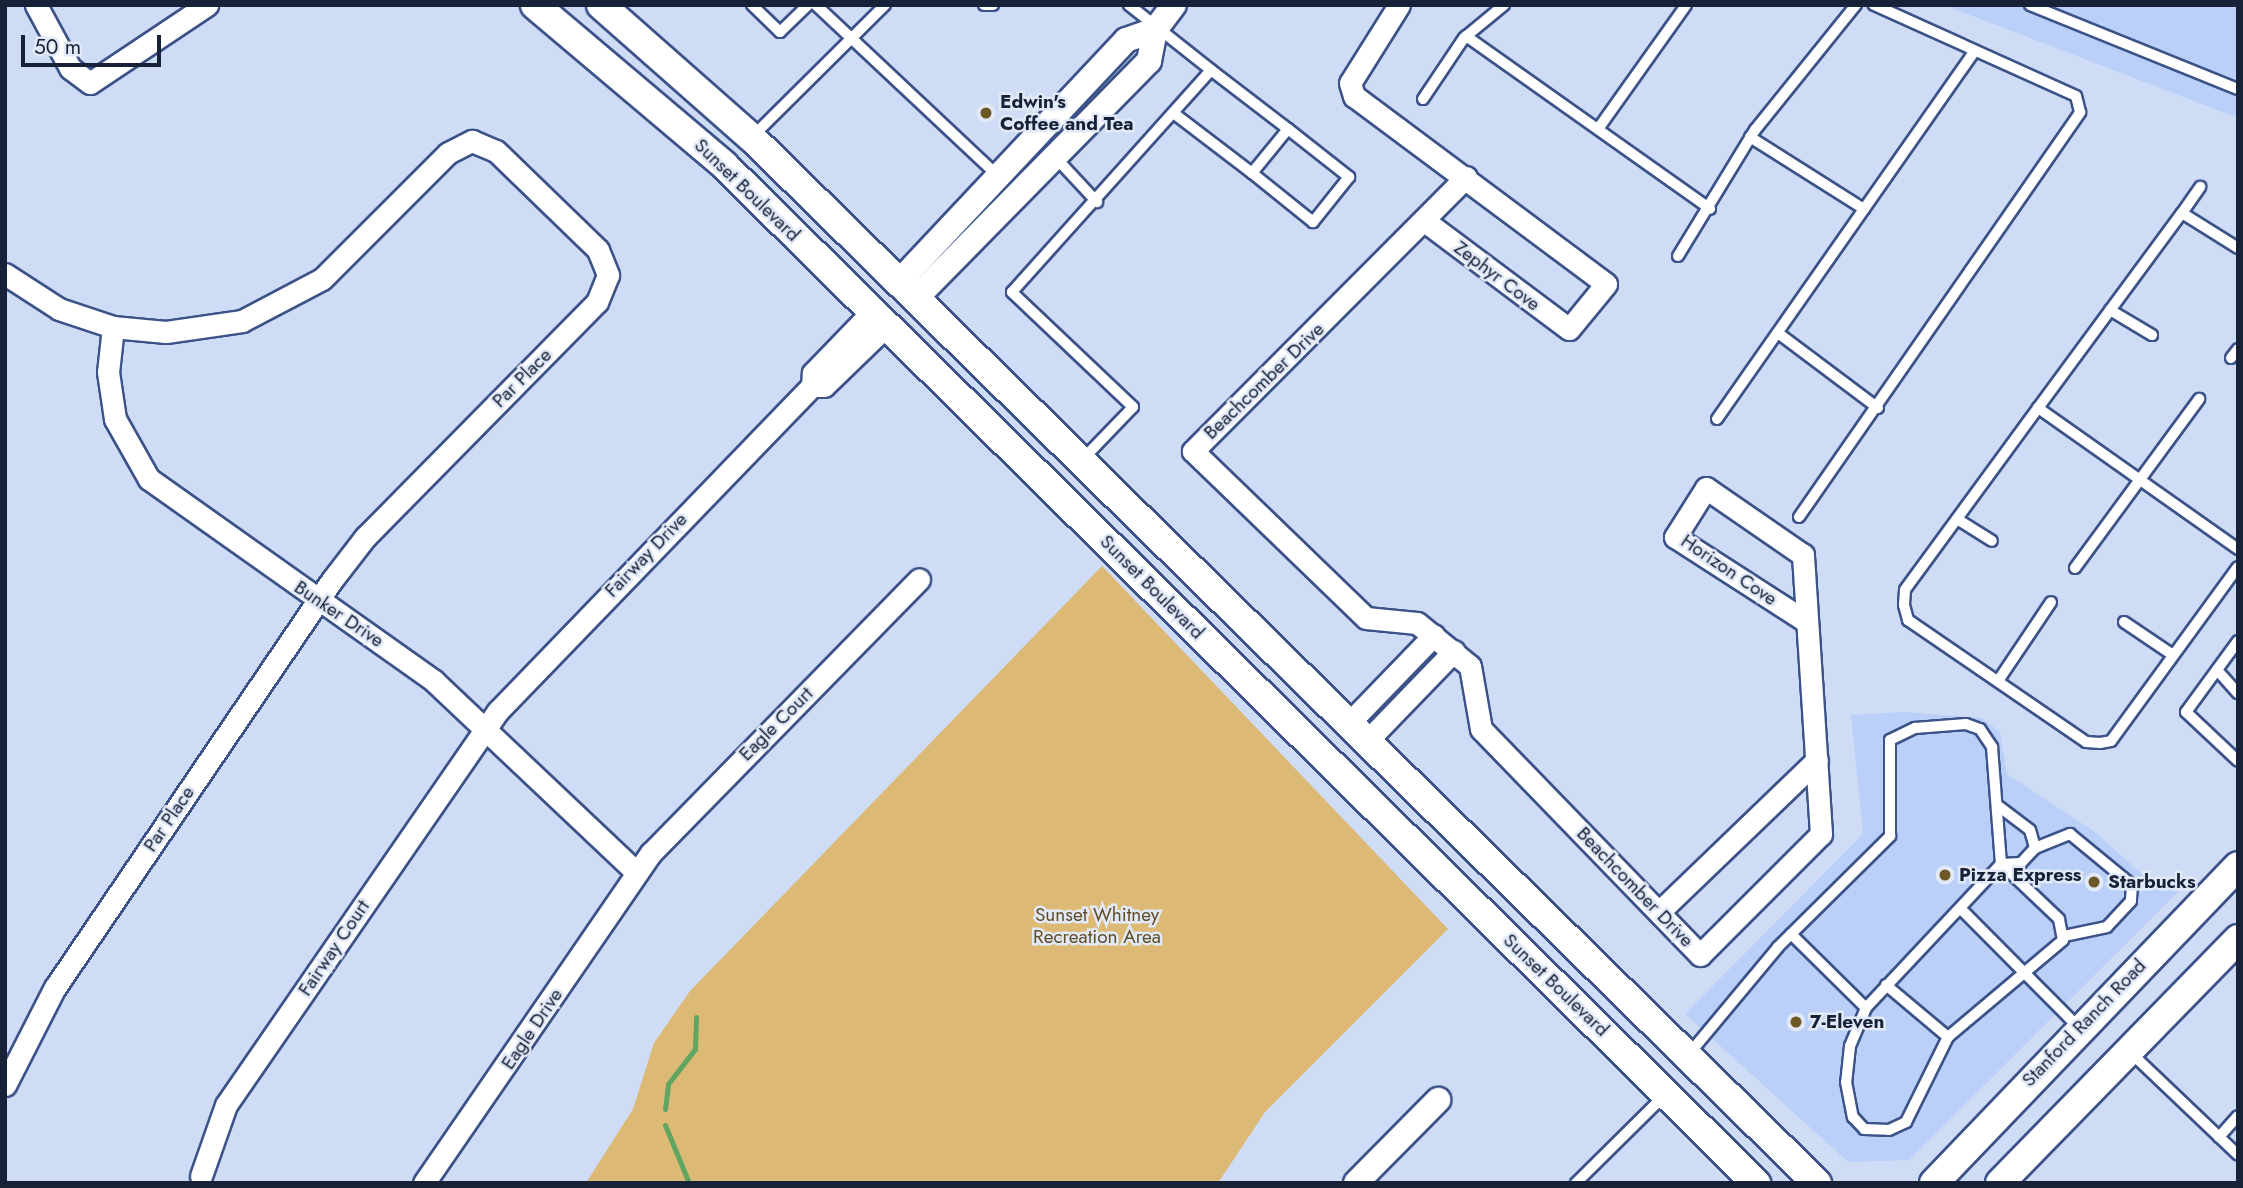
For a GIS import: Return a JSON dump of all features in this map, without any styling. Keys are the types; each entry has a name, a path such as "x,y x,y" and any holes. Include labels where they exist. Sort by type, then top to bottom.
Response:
{"main road":[{"name":"Sunset Boulevard","path":"535,5 651,98 1756,1183"},
{"name":"Sunset Boulevard","path":"601,5 752,138 1817,1183"},
{"path":"879,319 907,291"},
{"name":"Stanford Ranch Road","path":"1934,1183 2078,1027 2238,866"},
{"path":"2000,1183 2238,939"}],"street":[{"path":"36,5 70,68 90,83 207,5"},
{"path":"907,291 1056,159 1149,61 1155,30 1174,5"},
{"path":"1399,5 1350,90 1466,177"},
{"path":"907,291 1001,179 1126,40 1155,30"},
{"name":"Par Place","path":"5,274 59,309 113,327 193,330 268,312 322,279 448,153 472,141 496,151 598,250 608,275 597,302 366,536 318,599 55,987 5,1085"},
{"name":"Beachcomber Drive","path":"1466,177 1426,222 1193,451 1366,618 1405,619 1434,635 1454,651 1476,675 1481,729 1700,954 1821,834 1807,622"},
{"name":"Zephyr Cove","path":"1426,222 1569,329 1606,284 1603,278 1466,177"},
{"name":"Fairway Drive","path":"485,729 529,675 812,386 824,386 879,319"},
{"name":"Bunker Drive","path":"113,327 110,395 137,464 182,506 434,681 637,873"},
{"name":"Horizon Cove","path":"1706,488 1802,555 1807,622 1675,537 1706,488"},
{"name":"Eagle Court","path":"637,873 665,837 919,579"},
{"path":"1358,732 1434,635"},
{"path":"1358,732 1454,651"},
{"name":"Fairway Court","path":"201,1176 226,1105 485,729"},
{"path":"1658,912 1817,760"},
{"name":"Eagle Drive","path":"424,1183 637,873"},
{"path":"1356,1183 1438,1100"}],"lane":[{"path":"752,5 780,32 808,5"},
{"path":"816,5 1001,179"},
{"path":"752,138 885,5"},
{"path":"984,5 993,5"},
{"path":"1129,5 1155,30 1349,177 1313,222 1176,115"},
{"path":"1423,99 1466,36 1504,5"},
{"path":"1598,129 1686,5"},
{"path":"1678,256 1710,209 1750,137 1856,5"},
{"path":"1799,517 2077,125 2076,96 1973,53 1874,5"},
{"path":"2030,5 2238,89"},
{"path":"1466,36 1710,209"},
{"path":"1717,419 1973,53"},
{"path":"1081,463 1133,407 1012,292 1176,115 1210,70"},
{"path":"1252,173 1288,129"},
{"path":"1750,137 1864,209"},
{"path":"1056,159 1097,202"},
{"path":"2200,187 1905,590 1904,605 1908,620 2086,742 2100,743 2111,741 2238,567"},
{"path":"2182,214 2238,248"},
{"path":"2110,310 2152,335"},
{"path":"1777,332 1878,408"},
{"path":"2074,568 2200,399"},
{"path":"2038,408 2238,549"},
{"path":"1957,519 1992,541"},
{"path":"1998,681 2051,602"},
{"path":"2124,622 2173,656"},
{"path":"2238,641 2186,712 2238,761"},
{"path":"2217,670 2238,693"},
{"path":"1687,1056 1791,934 1890,836 1890,740 1899,733 1966,724 1980,729 1992,747 2001,864 2059,919 2064,936"},
{"path":"1997,806 2030,830 2035,848"},
{"path":"2070,834 2132,885 2131,901 2107,927 2064,936 1948,1037 1906,1122 1889,1130 1864,1129 1853,1117 1846,1082 1850,1046 1866,1008 2001,864 2021,863 2035,848 2070,834"},
{"path":"1961,909 2078,1027"},
{"path":"1791,934 1866,1008"},
{"path":"1886,985 1948,1037"},
{"path":"2128,1050 2238,1155"},
{"path":"1576,1183 1667,1094"},
{"path":"2219,1137 2238,1116"}],"shaded area":[{"path":"1944,5 2238,5 2238,118"},
{"path":"1905,712 1982,718 2000,732 2007,774 2095,832 2160,890 2180,890 1909,1160 1848,1162 1685,1014 1863,834 1851,715"}],"green space":[{"name":"Sunset Whitney Recreation Area","path":"1102,566 1448,929 1265,1112 1218,1183 586,1183 633,1109 654,1043 690,991"}],"waterway":[{"path":"665,1109 668,1084 695,1049 696,1017"},
{"path":"665,1125 689,1183"}],"place":[{"name":"Edwin's Coffee and Tea","path":"986,113"},
{"name":"Pizza Express","path":"1945,875"},
{"name":"Starbucks","path":"2094,882"},
{"name":"7-Eleven","path":"1796,1022"}]}
